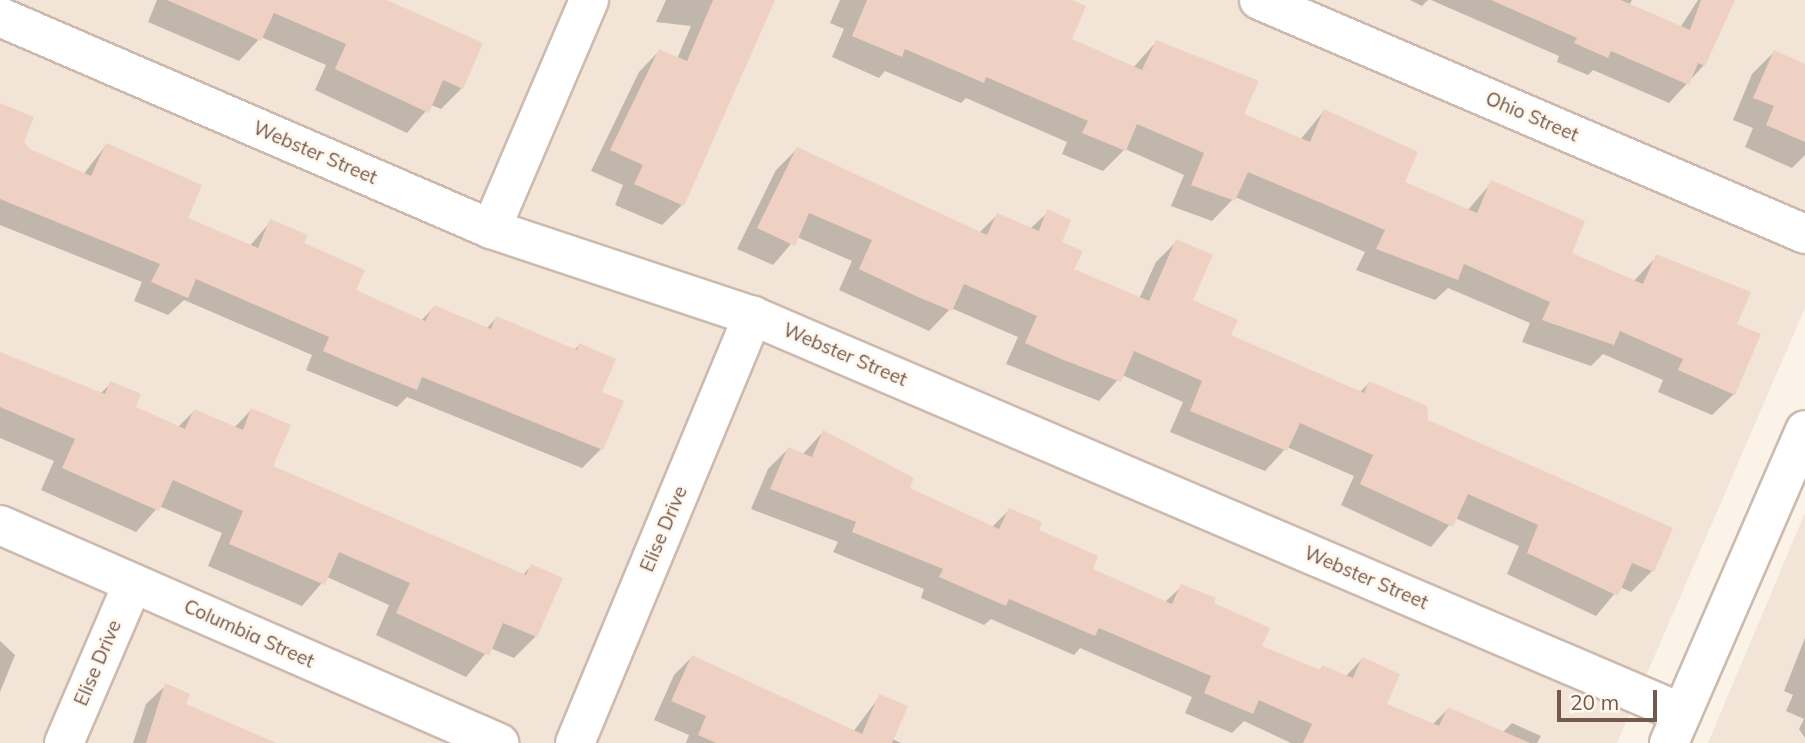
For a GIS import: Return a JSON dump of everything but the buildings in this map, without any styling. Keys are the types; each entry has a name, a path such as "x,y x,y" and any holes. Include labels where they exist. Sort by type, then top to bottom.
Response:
{"street":[{"path":"491,229 589,0"},
{"name":"Ohio Street","path":"1259,0 1805,234"},
{"name":"Webster Street","path":"0,17 491,229 753,316 1675,728"},
{"name":"Elise Drive","path":"575,743 753,316"},
{"path":"1675,728 1805,430"},
{"name":"Columbia Street","path":"0,525 499,743"},
{"name":"Elise Drive","path":"64,743 133,583"}],"shaded area":[{"path":"0,0 1805,0 1805,308 1617,743 0,743"},
{"path":"1805,513 1805,743 1708,743"}]}
